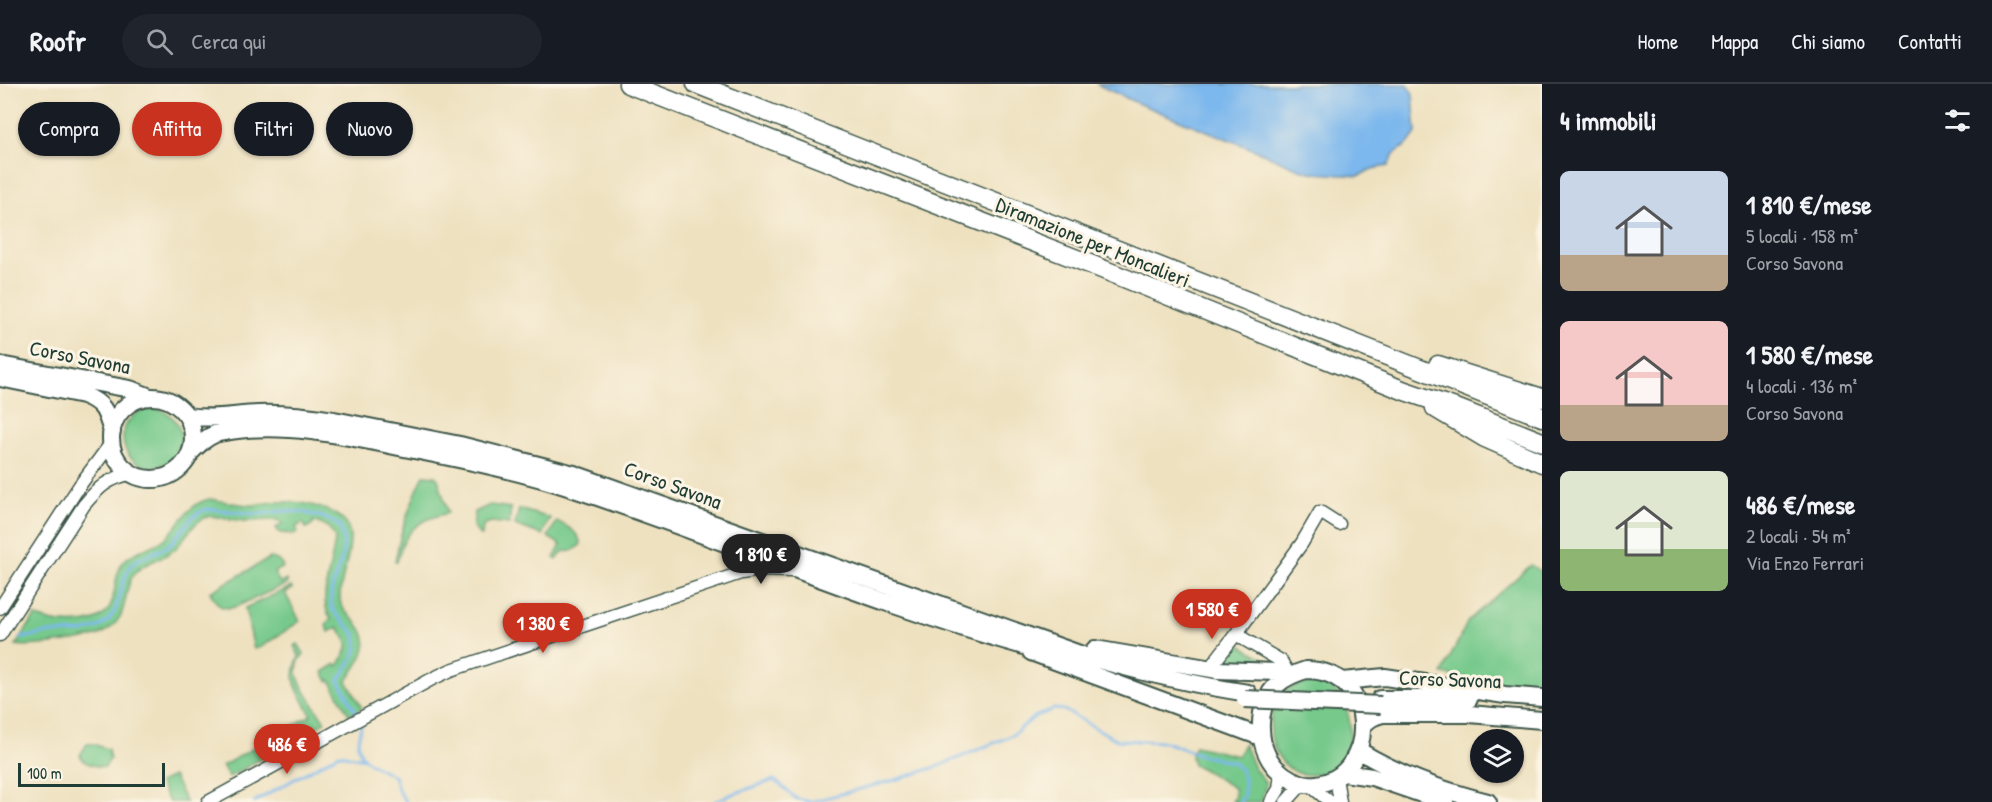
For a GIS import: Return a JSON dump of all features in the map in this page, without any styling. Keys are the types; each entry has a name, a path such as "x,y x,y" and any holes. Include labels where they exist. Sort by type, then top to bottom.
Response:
{"highway":[{"name":"Diramazione per Moncalieri","path":"628,84 1092,265 1405,391 1542,442"},
{"name":"Diramazione per Moncalieri","path":"696,84 1542,417"},
{"path":"1330,334 1466,373 1542,398"},
{"path":"1405,391 1485,438 1542,463"}],"main road":[{"name":"Corso Savona","path":"0,365 130,389 150,397 169,400 187,416 210,419 255,414 308,416 518,458 574,474 996,631"},
{"name":"Corso Savona","path":"0,378 94,399 106,412 115,455 122,465 143,477 155,478 176,471 204,440 216,434 252,428 306,430 343,435 502,469 569,487 802,572 1185,689 1218,696 1381,702 1542,713"},
{"name":"Corso Savona","path":"112,437 116,418 124,408 136,400 150,397"},
{"path":"187,416 192,428 193,440 190,453"},
{"path":"996,631 1209,669 1277,672 1290,676"},
{"path":"996,631 1261,737"},
{"path":"1306,670 1334,674 1342,681 1351,688 1358,700 1362,727 1358,750 1353,762 1340,775 1324,783 1306,784 1290,779 1281,772 1266,753 1261,737 1260,726 1268,697 1277,684 1306,670"},
{"path":"1342,681 1385,677 1505,696 1542,698"},
{"name":"Corso Savona","path":"1381,702 1464,699 1542,706"},
{"path":"1362,727 1367,720 1383,714 1469,714 1542,720"},
{"path":"1358,750 1402,773 1488,802"},
{"path":"1340,775 1372,777 1445,802"}],"street":[{"path":"0,608 112,437"},
{"path":"0,635 84,505 99,487 109,480 133,473"},
{"path":"1209,669 1302,543 1320,512 1339,524"},
{"path":"208,802 451,670 750,571 802,572"},
{"path":"1239,630 1242,638 1281,661 1290,676"},
{"path":"1271,802 1279,789 1281,772"},
{"path":"1340,775 1340,802"},
{"path":"1286,802 1306,784 1330,802"}],"green space":[{"path":"152,409 163,411 176,422 181,438 179,449 168,462 152,467 141,465 128,454 123,438 125,427 136,414"},
{"path":"424,475 435,476 438,479 448,513 428,519 414,528 404,542 397,562 395,562 406,518"},
{"path":"210,499 246,505 278,502 310,505 333,513 348,526 349,553 340,598 343,608 362,629 365,637 364,652 347,681 362,708 349,715 330,680 328,681 323,672 336,664 338,666 347,650 347,643 338,627 329,632 326,625 331,619 327,611 325,591 335,537 328,527 313,521 313,524 306,528 303,523 296,527 298,532 294,534 280,533 276,528 282,524 279,520 244,521 206,517 192,528 173,550 135,573 129,583 120,617 105,632 71,641 16,645 35,616 52,622 73,624 84,623 102,616 111,605 123,562 163,540 195,505"},
{"path":"490,505 511,508 509,524 491,522 483,525 482,536 480,536 473,526 475,512"},
{"path":"519,509 550,518 542,535 515,525"},
{"path":"557,521 569,527 581,544 573,551 563,551 557,560 554,558 561,545 548,537"},
{"path":"270,558 282,565 283,567 274,572 280,583 287,580 287,584 235,607 226,608 217,603 210,592"},
{"path":"1531,565 1542,573 1542,689 1513,687 1442,674 1468,621"},
{"path":"291,587 292,589 285,593 300,621 261,647 254,649 245,608"},
{"path":"1235,642 1274,664 1221,666 1223,657"},
{"path":"298,644 304,654 298,664 298,676 304,690 325,722 229,777 222,766 311,715 294,680 299,656 294,646"},
{"path":"1312,683 1331,689 1342,699 1350,722 1350,739 1345,754 1335,766 1321,773 1303,774 1288,768 1278,756 1272,740 1271,723 1274,707 1283,694 1300,684"},
{"path":"87,744 108,749 110,759 105,767 84,761 80,755"},
{"path":"1244,744 1253,766 1266,784 1261,802 1232,802 1235,797 1234,788 1193,765 1191,756 1195,746 1238,756"},
{"path":"173,776 186,802 169,802 159,783"}],"water":[{"path":"1096,84 1408,84 1413,94 1416,133 1408,144 1394,154 1388,166 1372,169 1359,176 1315,173 1299,169"}],"waterway":[{"path":"20,638 48,633 83,632 102,625 113,614 129,568 142,558 169,545 202,511 209,509 257,514 302,512 323,517 339,525 343,536 342,556 333,584 331,603 336,614 356,636 357,647 351,662 339,680 358,716"},
{"path":"714,802 774,780 795,798 810,802 895,780 939,766 1013,735 1034,717 1054,709 1064,710 1117,740 1165,742 1204,756 1233,762 1241,770 1244,779 1244,796 1240,802"},
{"path":"361,722 358,742 360,751 367,761 394,776 399,792 406,802"},
{"path":"254,802 339,754 365,759"}]}
